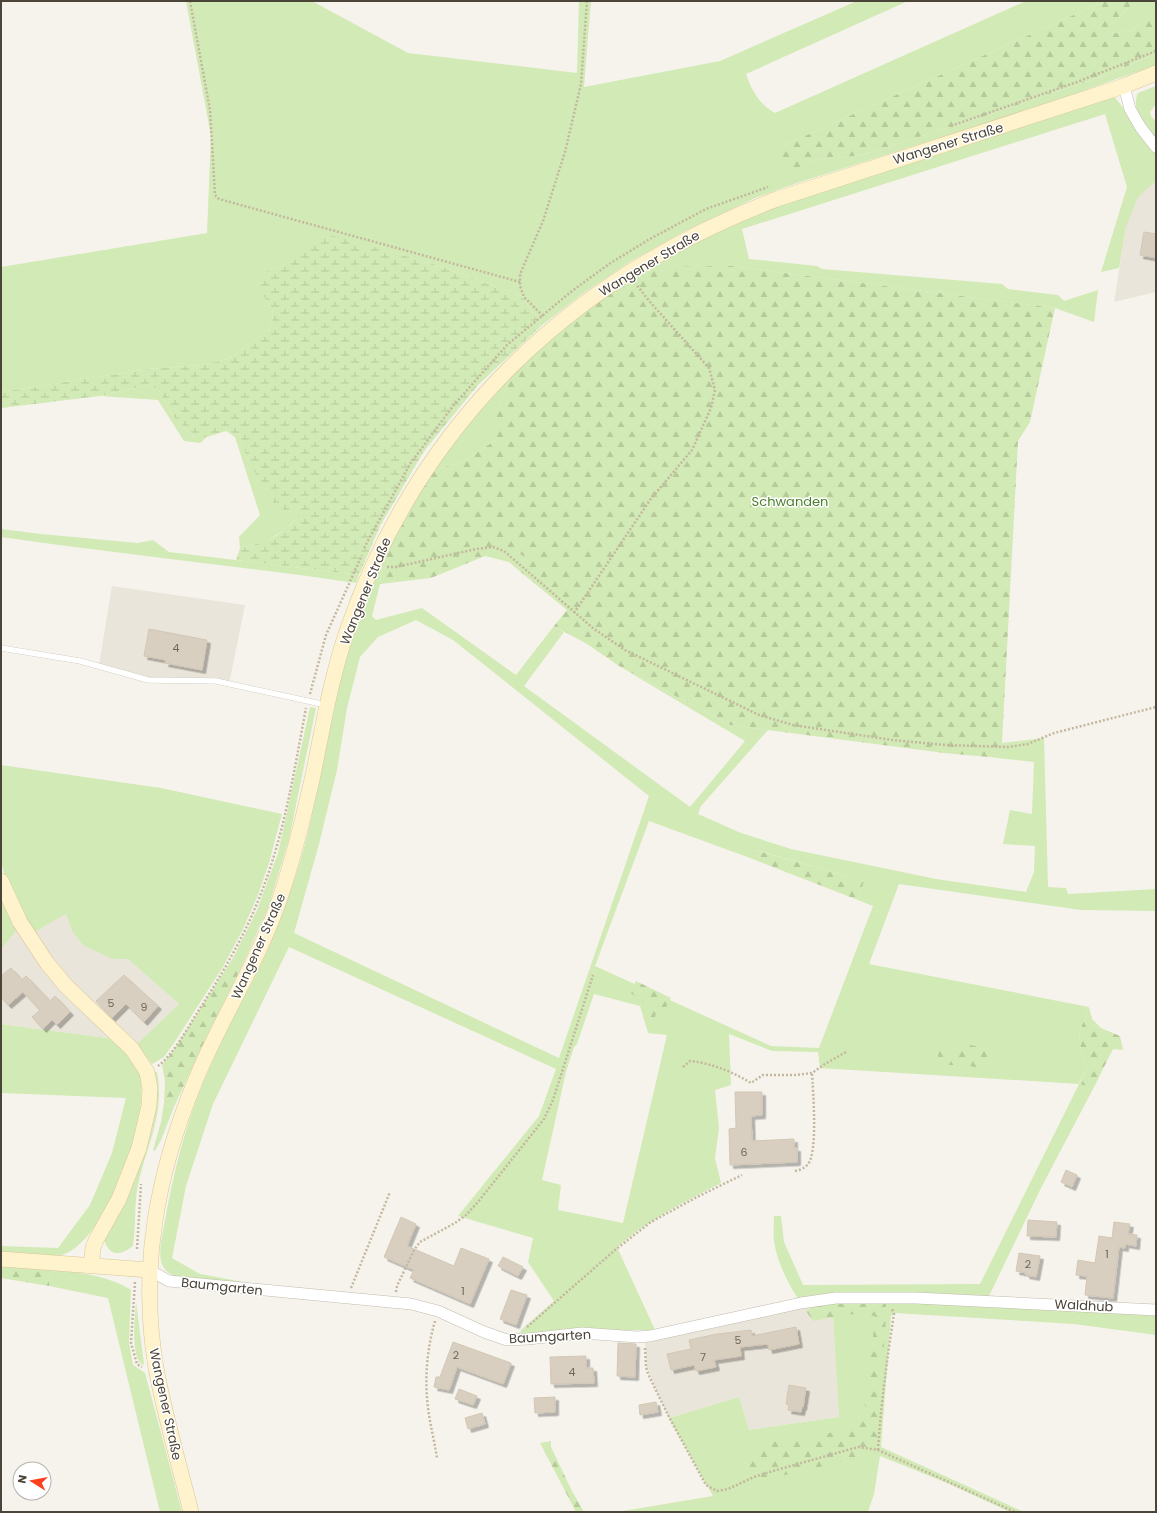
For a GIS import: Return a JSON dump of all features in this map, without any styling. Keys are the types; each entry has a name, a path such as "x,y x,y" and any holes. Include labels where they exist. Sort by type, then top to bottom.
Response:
{"main road":[{"name":"Wangener Straße","path":"191,1512 156,1367 151,1326 149,1270 156,1206 171,1145 197,1075 244,981 275,913 290,868 301,828 337,662 347,629 371,568 395,520 419,480 465,416 492,385 525,352 563,319 618,278 666,249 752,208 899,158 1124,86 1156,73"},
{"path":"1,881 20,922 47,963 66,986 132,1049 147,1072 150,1088 149,1106 139,1148 118,1199 96,1240 93,1248 91,1266"},
{"path":"1,1259 149,1270"}],"street":[{"path":"1124,86 1130,109 1141,128 1156,147"},
{"name":"Baumgarten","path":"149,1270 169,1280 395,1302 426,1307 495,1337 507,1340 582,1333 644,1337 801,1303 836,1298 887,1298"},
{"name":"Waldhub","path":"887,1298 1012,1301 1156,1310"}],"lane":[{"path":"1,648 80,661 148,680 216,681 327,705"}],"path":[{"path":"190,1 210,110 215,195 219,199 520,282"},
{"path":"542,315 524,297 520,286 520,274 543,221 565,152 581,84 587,1"},
{"path":"946,128 1077,82 1156,51"},
{"path":"147,1072 164,1060 180,1039 224,969 250,920 271,866 284,823 308,701 329,628 366,544 410,464 453,406 507,345 572,291 609,264 648,240 706,209 772,185"},
{"path":"574,613 650,500 692,450 711,408 715,390 709,368 650,302 637,284"},
{"path":"371,568 396,567 476,549 492,547 504,550 574,613 594,629 625,650 759,715 793,725 892,740 945,745 1008,747 1028,744 1054,733 1156,707"},
{"path":"395,1302 397,1286 414,1250 420,1242 455,1223 466,1215 544,1119 553,1100 592,975"},
{"path":"683,1067 690,1061 698,1062 738,1075 750,1083 763,1075 796,1075 812,1073 846,1052"},
{"path":"795,1171 802,1169 808,1164 812,1156 814,1121 812,1073"},
{"path":"517,1340 521,1332 615,1250 651,1222 742,1175"},
{"path":"346,1298 390,1192"},
{"path":"878,1450 885,1378 894,1314 887,1298"},
{"path":"437,1458 427,1398 426,1372 431,1334 438,1311"},
{"path":"644,1337 646,1367 648,1374 669,1417 706,1485 713,1490 720,1491 728,1489 754,1477 773,1471 851,1449 860,1448 878,1450 1015,1512"}],"shaded area":[{"path":"1156,181 1156,292 1114,302 1126,227 1138,196"},
{"path":"112,586 245,605 229,684 159,681 99,665"},
{"path":"66,914 72,931 113,959 128,959 179,1004 136,1045 63,975 33,933"},
{"path":"17,930 114,1039 1,1024 1,949"},
{"path":"832,1301 839,1417 749,1430 739,1397 669,1418 647,1369 645,1341"}],"green space":[{"path":"186,1 312,1 408,53 577,73 579,1 591,1 584,87 720,61 857,1 908,1 746,74 760,101 775,113 1026,1 1105,1 798,139 784,143 799,167 818,160 862,155 982,117 1106,75 1156,54 1156,65 1052,102 797,183 755,198 685,231 631,261 582,294 541,326 522,296 434,264 323,234 284,266 270,269 261,292 272,309 273,318 269,329 228,359 201,365 149,369 1,392 1,267 207,233 211,136"},
{"path":"1105,1 1136,1 1107,28 1111,34 1133,30 1144,19 1156,19 1156,54 1106,75 982,117 862,155 818,160 799,167 786,168 779,149 784,143 798,139"},
{"path":"1136,1 1156,1 1156,19 1144,19 1133,30 1111,34 1107,28"},
{"path":"1156,86 1156,104 1150,112 1151,116 1156,122 1156,144 1141,120 1136,106 1136,100 1138,93"},
{"path":"1113,95 1156,150 1156,181 1138,197 1126,227 1119,268 1101,272 1127,187 1105,114 742,229 749,259 817,266 822,269 1002,284 1008,289 1058,295 1064,301 1098,290 1094,322 1055,308 732,266 624,282 670,255 738,222 799,198"},
{"path":"323,233 434,264 522,296 541,326 478,385 424,451 380,526 359,575 236,560 240,548 268,540 282,532 302,511 287,511 275,505 247,459 240,435 226,431 207,437 194,437 173,416 158,389 148,385 100,396 1,408 1,392 149,369 201,365 228,359 269,329 273,318 272,309 261,292 261,279 270,269 284,266"},
{"name":"Schwanden","path":"732,266 1055,308 1030,422 1018,441 1002,743 989,757 944,753 730,725 619,666 587,644 554,626 567,610 517,569 527,558 505,546 485,556 431,578 380,584 382,561 407,514 434,470 463,462 497,439 497,412 510,378 546,343 624,282 666,267"},
{"path":"510,378 497,412 497,439 463,462 434,470 470,422"},
{"path":"148,385 158,389 173,416 194,437 207,437 200,443 184,441 158,400 100,396"},
{"path":"226,431 240,435 247,459 287,511 303,511 285,530 264,542 240,548 239,537 260,515 235,437"},
{"path":"1,529 138,543 153,540 169,552 359,575 356,583 90,549 1,537"},
{"path":"505,545 527,558 517,569 509,562 485,556"},
{"path":"382,561 380,584 372,616 376,620 422,608 516,675 554,626 564,632 524,686 690,807 745,741 619,666 730,725 768,730 701,806 698,814 741,833 791,849 936,879 1026,892 1034,872 1035,846 1003,844 1010,810 1032,814 1034,762 989,757 1002,743 1044,738 1048,887 1066,888 1068,894 1156,889 1156,911 1081,910 899,884 869,964 1089,1007 1079,1033 1081,1051 1087,1069 1079,1083 1094,1087 1041,1188 989,1296 849,1294 814,1295 798,1299 786,1278 777,1256 774,1238 774,1216 781,1216 784,1242 803,1285 980,1284 1079,1084 820,1068 818,1052 772,1051 729,1034 731,1085 715,1090 719,1128 715,1158 721,1183 680,1204 641,1228 617,1247 655,1330 564,1330 548,1331 523,1337 520,1331 554,1301 528,1262 533,1238 458,1216 539,1116 556,1069 289,947 213,1104 186,1186 172,1258 200,1274 271,1287 183,1278 173,1275 166,1270 162,1264 160,1253 161,1240 174,1176 189,1121 202,1085 218,1049 277,928 295,878 310,825 328,730 342,672 374,579","holes":["416,620 453,640 649,796 559,1058 294,933 319,844 337,770 347,708 360,657 378,637","649,821 750,858 756,850 864,881 858,900 873,906 819,1048 771,1046 595,966","594,994 640,1006 648,1033 667,1035 623,1223 558,1210 561,1185 542,1180 566,1072 574,1047 577,1044"]},
{"path":"310,707 316,708 289,839 268,908 243,964 233,958 257,910 278,853"},
{"path":"1,765 161,788 282,814 269,863 258,895 243,929 223,967 174,1043 164,1057 152,1064 136,1045 179,1004 128,959 113,959 84,946 72,931 66,914 33,933 5,876 1,862"},
{"path":"755,850 864,881 858,900 750,858"},
{"path":"1,899 17,930 1,949"},
{"path":"233,958 243,964 174,1107 164,1103 165,1081 162,1065 174,1050"},
{"path":"636,981 671,998 665,1009 659,1009 655,1016 657,1023 653,1023 650,1018 650,1007 631,993"},
{"path":"1089,1007 1092,1019 1101,1028 1120,1036 1123,1050 1113,1049 1094,1087 1079,1084 1087,1069 1081,1051 1079,1033"},
{"path":"1,1024 114,1039 132,1058 139,1072 142,1091 139,1115 133,1143 123,1171 111,1199 97,1223 82,1242 67,1253 61,1255 44,1256 1,1253 1,1246 58,1248 90,1205 112,1153 126,1098 1,1093"},
{"path":"971,1045 982,1048 989,1053 988,1064 981,1070 969,1065 939,1065 939,1047 946,1046 954,1049"},
{"path":"154,1071 157,1072 159,1102 154,1129 138,1185 133,1246 124,1252 116,1253 109,1249 104,1239 128,1197 153,1122 157,1099"},
{"path":"164,1103 174,1107 155,1151 153,1150 161,1122"},
{"path":"1,1265 51,1268 49,1286 1,1278"},
{"path":"51,1268 102,1278 131,1290 129,1343 133,1365 145,1373 182,1512 160,1512 108,1298 49,1286"},
{"path":"832,1301 891,1301 1156,1315 1156,1335 1074,1324 895,1313 891,1316 881,1447 1024,1512 1010,1512 947,1483 880,1456 874,1494 868,1512 617,1512 713,1496 669,1418 739,1397 749,1430 839,1417"},
{"path":"844,1301 886,1303 885,1337 880,1372 882,1387 881,1400 879,1404 878,1438 867,1456 754,1482 746,1472 747,1463 749,1460 757,1460 763,1443 797,1437 808,1442 858,1421 865,1422 866,1409 862,1396 869,1378 875,1316 850,1314 813,1321 806,1311 818,1304"},
{"path":"136,1302 143,1365 139,1361 136,1354 135,1346 134,1326"},
{"path":"551,1441 551,1447 584,1512 576,1512 540,1443"}],"building":[{"path":"1144,232 1156,234 1156,258 1140,255"},
{"path":"149,629 207,640 202,670 165,663 166,660 144,656"},
{"path":"11,968 22,980 26,976 50,1001 55,996 70,1012 57,1025 52,1020 43,1029 32,1017 40,1010 23,992 8,1005 1,997 1,976"},
{"path":"124,975 158,1006 144,1022 126,1004 112,1018 96,1001"},
{"path":"735,1092 762,1092 762,1115 751,1116 752,1141 794,1139 794,1148 797,1148 797,1162 730,1165 729,1129 736,1128"},
{"path":"1066,1170 1077,1175 1072,1187 1061,1182"},
{"path":"401,1217 416,1224 407,1246 454,1266 461,1248 489,1259 470,1304 410,1278 414,1270 384,1257"},
{"path":"1028,1220 1057,1222 1056,1237 1027,1236"},
{"path":"1114,1222 1130,1224 1128,1234 1137,1235 1136,1246 1125,1244 1125,1248 1119,1247 1113,1298 1085,1295 1087,1276 1076,1275 1078,1260 1095,1263 1099,1236 1112,1238"},
{"path":"1019,1253 1040,1256 1036,1277 1016,1271"},
{"path":"503,1257 523,1267 518,1276 498,1266"},
{"path":"511,1290 527,1295 516,1325 500,1319"},
{"path":"796,1327 799,1344 769,1350 768,1344 740,1347 741,1356 714,1360 716,1367 696,1371 694,1365 671,1370 667,1354 691,1349 689,1340 717,1334 751,1330 752,1336"},
{"path":"453,1342 511,1363 503,1384 457,1367 449,1390 434,1387 436,1377 440,1377"},
{"path":"618,1343 636,1344 635,1377 617,1376"},
{"path":"586,1356 586,1368 593,1368 594,1383 551,1384 550,1357"},
{"path":"789,1385 806,1388 801,1412 788,1410 789,1405 786,1404"},
{"path":"459,1389 477,1396 473,1405 455,1399"},
{"path":"555,1397 555,1412 535,1413 534,1398"},
{"path":"656,1402 658,1412 640,1415 639,1405"},
{"path":"482,1413 485,1424 468,1429 465,1418"}]}
